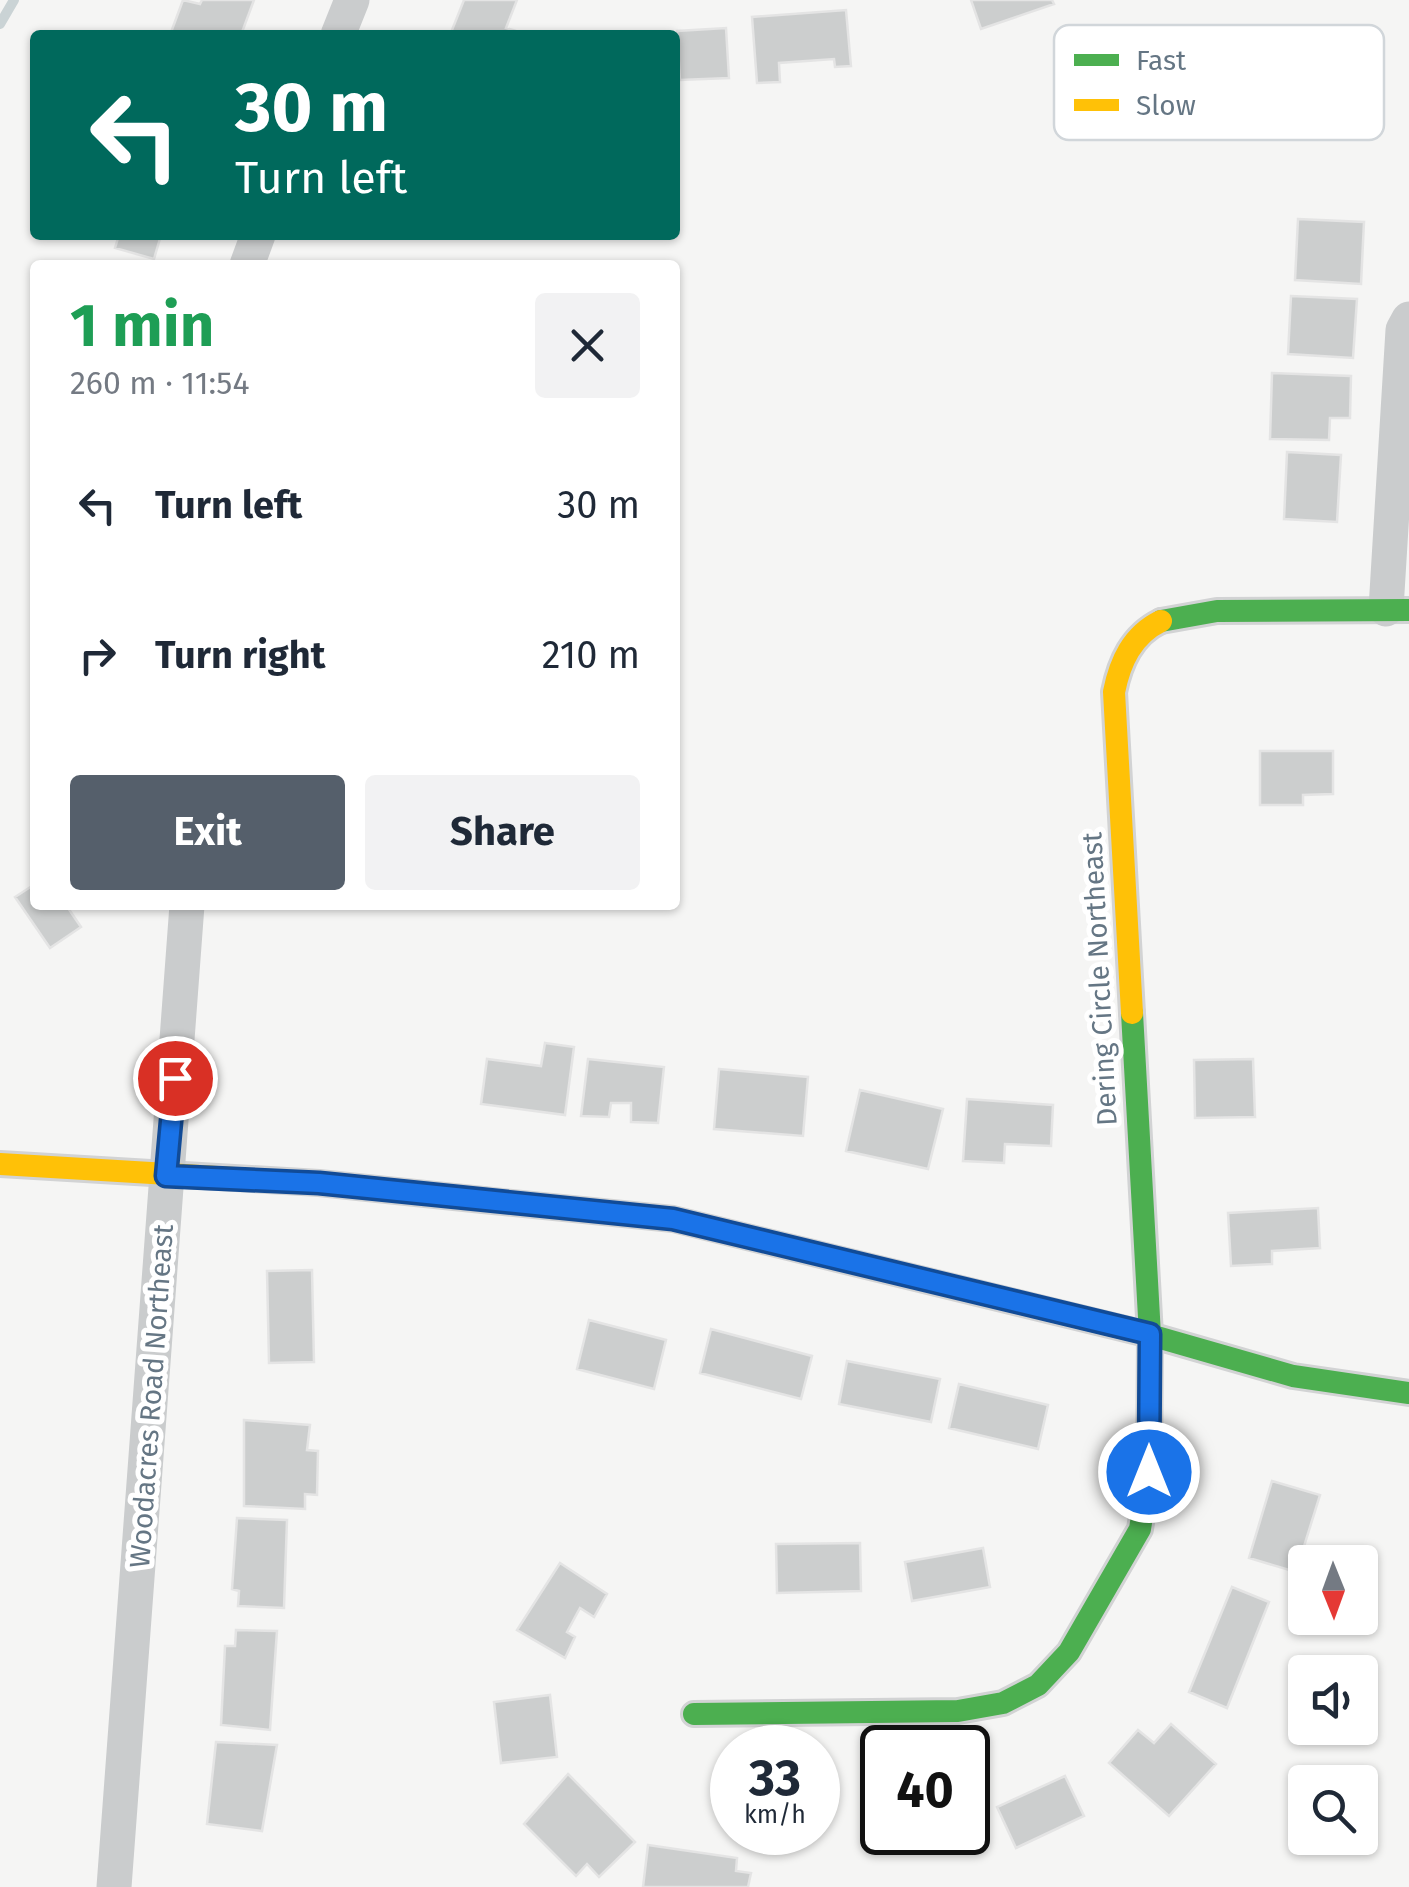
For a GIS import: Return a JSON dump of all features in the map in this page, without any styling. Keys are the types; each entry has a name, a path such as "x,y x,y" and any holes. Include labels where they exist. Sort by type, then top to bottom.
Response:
{"street":[{"path":"340,30 352,0"},
{"path":"1397,609 1403,330 1409,319"},
{"name":"Dering Circle Northeast","path":"694,1714 958,1710 1003,1704 1038,1685 1069,1652 1140,1529 1149,1472 1150,1334 1114,692 1118,669 1142,634 1162,620 1214,612 1397,609"},
{"name":"Woodacres Road Northeast","path":"114,1887 187,910"},
{"path":"0,1164 319,1183 673,1219 1150,1334 1293,1376 1409,1393"}],"building":[{"path":"183,0 200,4 202,0 254,0 243,30 172,30"},
{"path":"464,0 517,0 506,28 513,30 452,30"},
{"path":"971,0 1052,0 1054,4 981,29"},
{"path":"846,10 851,66 835,67 834,59 779,63 780,82 757,83 752,17"},
{"path":"726,28 729,78 680,80 680,31"},
{"path":"1298,219 1364,222 1361,284 1295,280"},
{"path":"117,240 160,240 154,259 115,248"},
{"path":"1291,296 1357,299 1353,358 1288,354"},
{"path":"1272,373 1351,376 1350,418 1330,418 1329,440 1270,439"},
{"path":"1287,452 1341,455 1337,522 1284,519"},
{"path":"1260,751 1333,751 1333,794 1303,795 1303,805 1260,805"},
{"path":"30,887 30,910 69,910 81,927 50,948 15,897"},
{"path":"545,1043 574,1047 565,1115 481,1104 487,1059 541,1066"},
{"path":"588,1059 664,1067 658,1123 631,1122 631,1103 611,1103 609,1117 581,1116"},
{"path":"1253,1059 1255,1117 1195,1118 1194,1060"},
{"path":"719,1069 808,1077 803,1136 714,1129"},
{"path":"860,1090 943,1109 928,1169 846,1151"},
{"path":"967,1099 1053,1105 1051,1146 1005,1144 1004,1163 963,1161"},
{"path":"1318,1208 1320,1248 1272,1251 1272,1264 1231,1266 1228,1213"},
{"path":"312,1270 314,1362 269,1363 267,1271"},
{"path":"589,1320 666,1340 654,1389 577,1369"},
{"path":"711,1329 812,1356 801,1399 700,1373"},
{"path":"847,1361 940,1379 931,1422 839,1404"},
{"path":"959,1384 1048,1405 1038,1449 949,1428"},
{"path":"244,1420 310,1425 307,1450 318,1451 317,1495 305,1494 305,1509 244,1506"},
{"path":"1272,1481 1320,1495 1304,1545 1288,1545 1288,1570 1249,1558"},
{"path":"237,1518 287,1520 284,1608 238,1606 239,1591 232,1589"},
{"path":"860,1543 861,1591 777,1593 776,1544"},
{"path":"983,1548 990,1587 912,1601 905,1562"},
{"path":"560,1563 607,1594 594,1617 580,1608 567,1632 575,1637 565,1658 517,1630"},
{"path":"1232,1587 1269,1602 1227,1708 1189,1692"},
{"path":"236,1630 277,1631 270,1730 221,1725 225,1646 235,1646"},
{"path":"550,1695 557,1757 501,1763 494,1702"},
{"path":"1171,1724 1216,1764 1169,1816 1109,1763 1138,1730 1154,1743"},
{"path":"216,1742 277,1745 262,1831 207,1824"},
{"path":"568,1774 635,1842 599,1877 587,1864 576,1876 524,1824"},
{"path":"1065,1776 1084,1816 1016,1848 997,1807"},
{"path":"648,1845 737,1858 736,1871 751,1873 748,1887 643,1887"}],"waterway":[{"path":"0,24 14,0"}],"traffic: fast":[{"path":"1161,621 1217,611 1409,610"},
{"path":"694,1714 958,1711 1003,1703 1038,1685 1069,1652 1140,1529 1149,1472 1150,1335 1132,1013"},
{"path":"483,1200 673,1219 1150,1335 1293,1376 1409,1393"}],"traffic: slow":[{"path":"1132,1013 1114,692 1129,650 1142,634 1161,621"},
{"path":"0,1164 319,1183 483,1200"}],"route":[{"path":"175,1078 166,1176 319,1183 673,1219 1150,1334 1149,1472"}]}
